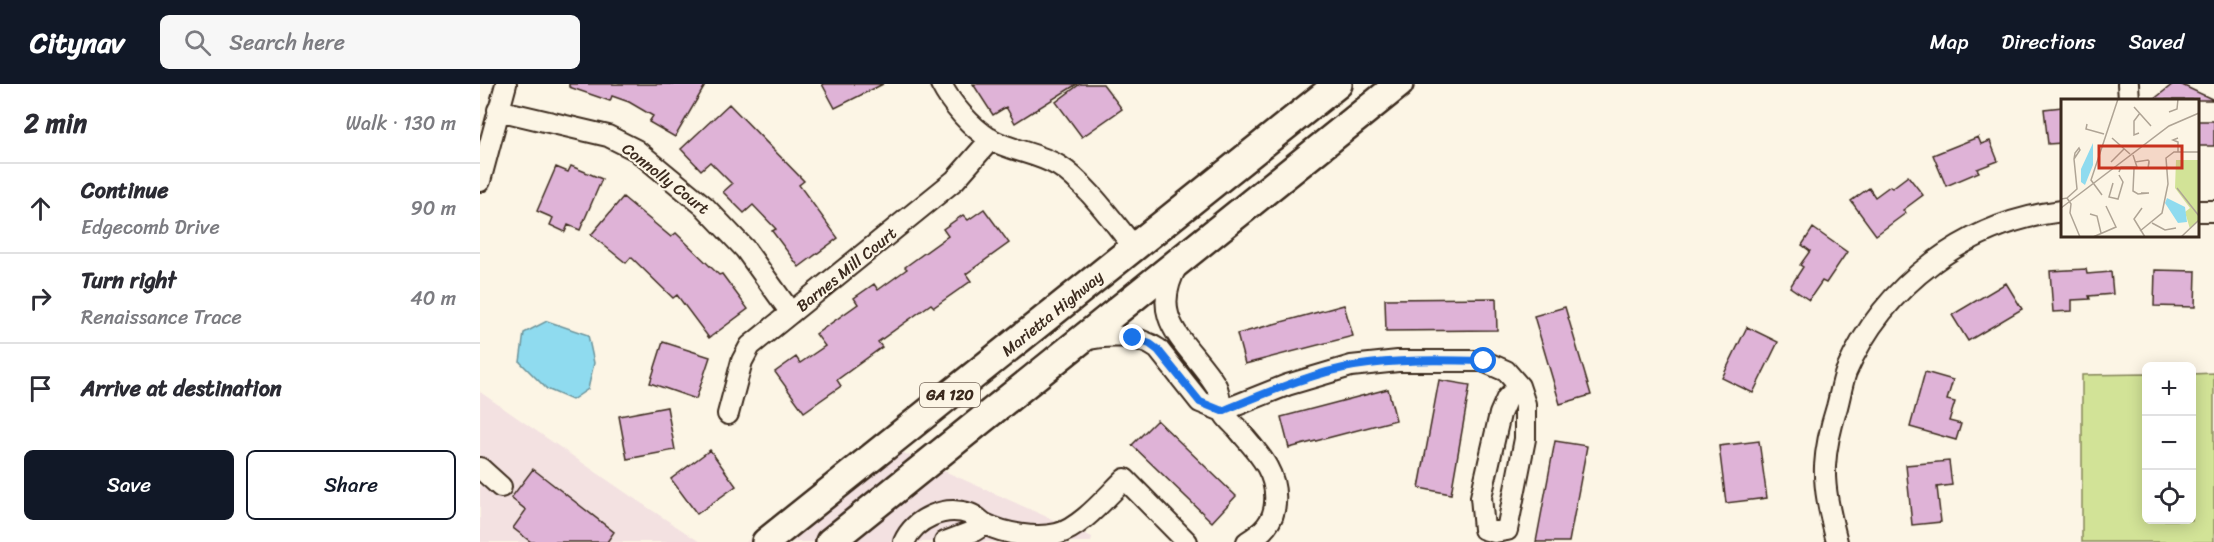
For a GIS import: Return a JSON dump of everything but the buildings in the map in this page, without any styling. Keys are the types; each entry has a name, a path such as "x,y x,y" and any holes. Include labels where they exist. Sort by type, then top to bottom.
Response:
{"highway":[{"name":"Marietta Highway","path":"766,542 1338,84"},
{"name":"GA 120","path":"830,542 856,530 1082,340 1399,84"}],"street":[{"path":"480,181 506,84"},
{"path":"941,84 970,122 991,139 1059,166 1087,191 1134,247"},
{"path":"2128,84 2129,99"},
{"name":"Connolly Court","path":"498,110 608,136 636,150 704,206 745,249 791,313"},
{"name":"Barnes Mill Court","path":"728,414 742,361 750,346 955,180 991,139"},
{"path":"1837,542 1827,497 1825,466 1830,430 1846,373 1872,325 1907,283 1950,249 2004,223 2041,213 2061,211"},
{"path":"1179,261 1167,292 1168,317 1177,336 1217,386 1222,411"},
{"path":"1082,340 1119,336 1150,344 1158,350 1200,402 1222,411 1267,465 1273,477 1275,509 1272,518 1259,535 1247,542"},
{"path":"1222,411 1287,385 1341,369 1398,361 1484,361 1506,370 1519,386 1525,404 1525,439 1507,530 1495,532 1484,529 1481,497 1500,414 1507,398 1519,386"},
{"path":"480,468 501,488"},
{"path":"904,542 915,526 937,514 955,511 972,514 985,524 1032,536 1059,533 1079,522 1125,479 1187,542"},
{"path":"945,542 974,531 985,524"}],"shaded area":[{"path":"480,392 629,495 700,542 480,542"},
{"path":"879,442 1092,537 1091,542 746,542"}],"green space":[{"path":"2214,373 2214,542 2082,542 2082,375 2142,374 2142,524 2196,524 2196,374"}],"water":[{"path":"547,321 588,335 594,363 588,389 572,400 547,389 520,362 524,333"}],"route":[{"path":"1133,338 1150,344 1158,350 1200,402 1222,411 1287,385 1351,366 1398,361 1484,361"}]}
